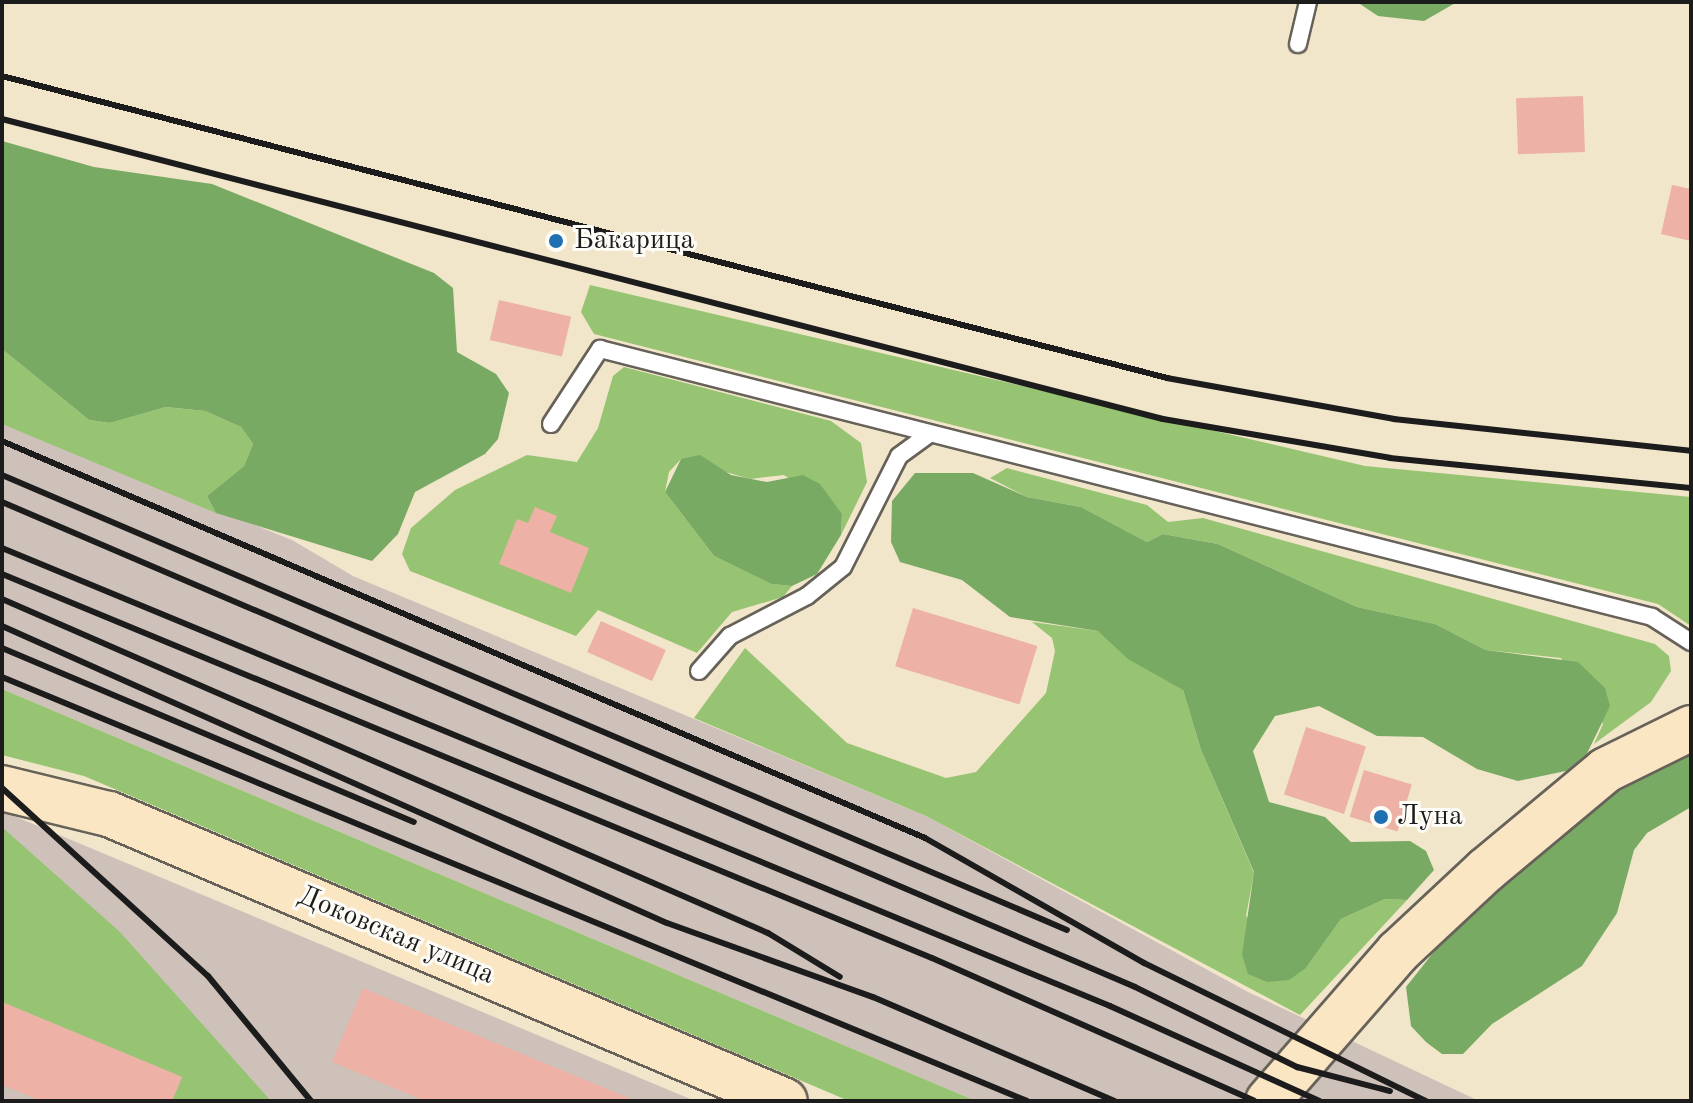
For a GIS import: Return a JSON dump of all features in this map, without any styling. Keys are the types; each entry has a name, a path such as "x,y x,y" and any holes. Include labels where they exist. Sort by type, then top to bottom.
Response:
{"street":[{"path":"1268,1101 1398,952 1577,794 1639,750 1691,728"},
{"name":"Доковская улица","path":"2,788 109,814 785,1101"}],"lane":[{"path":"1298,44 1308,2"},
{"path":"551,424 600,349 1652,617 1691,642"},
{"path":"699,671 730,636 807,596 843,567 899,456 929,434"}],"shaded area":[{"path":"2,424 292,540 353,576 926,816 1248,992 1479,1101 976,1101 2,689"},
{"path":"2,811 695,1101 2,1101"}],"green space":[{"path":"1357,2 1457,2 1424,21 1378,16"},
{"path":"2,141 94,167 212,184 434,273 453,288 457,352 496,374 509,393 498,439 485,454 415,492 398,534 372,561 216,513 207,496 244,466 253,444 241,427 205,411 166,407 110,423 89,420 2,349"},
{"path":"590,285 1365,466 1691,497 1691,626 1658,604 594,334 581,312"},
{"path":"2,349 89,420 110,423 166,407 205,411 241,427 253,444 244,466 207,496 216,513 2,424"},
{"path":"624,367 831,421 861,443 867,482 841,535 842,514 784,475 750,479 681,459 669,472 665,492 714,556 771,584 792,586 783,597 732,612 697,653 598,610 576,636 410,571 402,554 411,528 455,490 527,455 577,462 598,428 613,376"},
{"path":"700,455 731,475 767,482 803,475 820,484 842,514 841,535 817,574 792,586 771,584 714,556 665,492 681,459"},
{"path":"1007,468 1147,505 1168,522 1203,518 1655,644 1669,656 1671,671 1651,702 1594,744 1603,724 1561,658 1486,650 1435,624 1357,607 1218,544 1163,534 1147,542 1081,507 1027,497 990,478"},
{"path":"915,473 973,473 1027,497 1081,507 1147,542 1163,534 1218,544 1357,607 1435,624 1486,650 1578,662 1605,688 1610,706 1580,768 1518,781 1477,769 1423,737 1377,736 1319,706 1275,716 1253,751 1269,802 1325,817 1351,842 1410,841 1426,851 1434,870 1407,900 1385,899 1341,919 1306,968 1289,980 1267,982 1248,974 1242,955 1254,872 1201,750 1183,690 1128,659 1098,631 1010,617 962,580 900,562 891,542 892,501"},
{"path":"1032,622 1098,631 1183,690 1201,750 1254,873 1246,916 1306,968 1341,919 1385,899 1407,900 1300,1015 926,816 694,718 745,648 847,743 946,778 976,772 1046,693 1055,651 1052,638"},
{"path":"2,689 976,1101 849,1101 84,776 2,755"},
{"path":"1691,751 1691,807 1647,833 1634,850 1617,913 1582,966 1492,1024 1463,1054 1442,1054 1426,1042 1411,1026 1406,987 1467,910 1626,781"},
{"path":"2,827 120,932 271,1101 172,1101 182,1077 2,1002"}],"building":[{"path":"1583,96 1585,152 1518,154 1516,98"},
{"path":"1672,185 1691,189 1691,241 1661,234"},
{"name":"Бакарица","path":"499,300 571,317 562,357 490,340"},
{"path":"535,507 557,516 550,532 589,548 571,593 499,564 517,519 528,523"},
{"path":"913,608 1037,646 1019,704 895,666"},
{"path":"601,621 666,650 652,681 587,652"},
{"path":"1306,727 1366,746 1344,814 1284,795"},
{"path":"1364,770 1412,785 1397,831 1350,817"},
{"path":"363,988 636,1101 425,1101 332,1062"},
{"path":"2,1002 182,1077 172,1101 41,1101 2,1085"}],"railway":[{"path":"2,76 1167,378 1394,419 1691,451"},
{"path":"2,119 1163,419 1390,458 1691,488"},
{"path":"2,441 925,838 1144,963 1426,1101"},
{"path":"2,475 1067,930"},
{"path":"2,502 1135,987 1297,1067 1390,1091"},
{"path":"2,548 1110,1006 1319,1101"},
{"path":"2,574 932,958 1254,1101"},
{"path":"2,599 768,933 840,977"},
{"path":"2,626 667,923 873,997 1115,1101"},
{"path":"2,648 414,822"},
{"path":"2,677 1027,1101"},
{"path":"2,788 208,976 311,1101"}],"place":[{"name":"Бакарица","path":"556,241"},
{"name":"Луна","path":"1381,817"}]}
